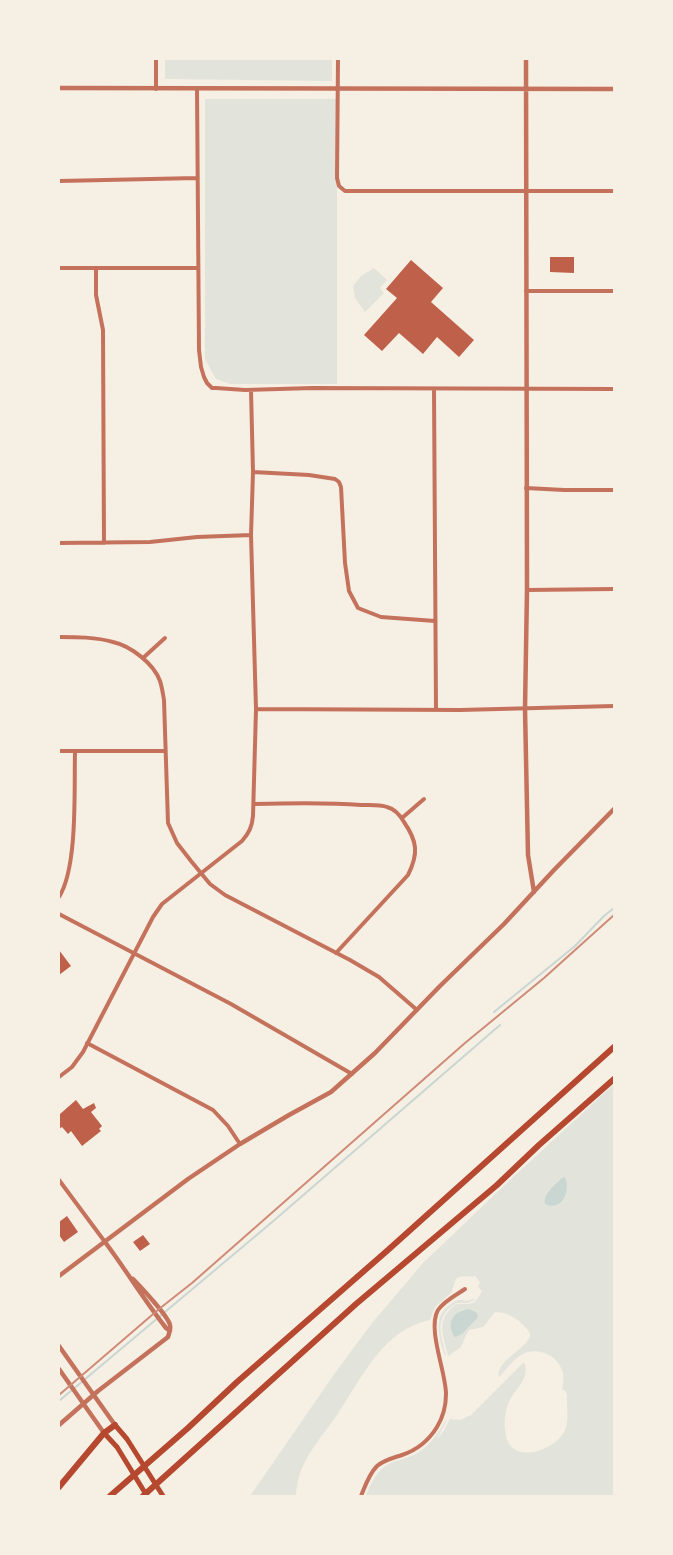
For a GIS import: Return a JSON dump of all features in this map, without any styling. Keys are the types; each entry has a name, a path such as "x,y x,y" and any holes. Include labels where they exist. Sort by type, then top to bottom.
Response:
{"highway":[{"path":"110,1496 359,1276 614,1046"},
{"path":"143,1496 356,1304 497,1185 614,1078"},
{"path":"59,1487 104,1433 115,1425"}],"main road":[{"path":"115,1425 127,1439 164,1496"},
{"path":"104,1433 117,1447 147,1496"}],"street":[{"path":"156,59 156,89"},
{"path":"338,59 337,178 339,186 345,191 614,191"},
{"path":"526,59 527,590 525,709 528,854 534,892"},
{"path":"59,88 614,89"},
{"path":"197,88 196,178 199,350 204,377 212,388 251,390 314,388 614,389"},
{"path":"59,181 196,178"},
{"path":"59,268 198,268"},
{"path":"96,268 96,295 103,330 104,543"},
{"path":"526,291 614,291"},
{"path":"434,389 436,710"},
{"path":"59,1078 72,1067 87,1043 153,917 162,904 242,841 249,832 254,804 256,709 251,535 253,472 251,390"},
{"path":"253,472 309,475 335,479 339,482 341,487 348,591 358,608 381,617 436,620"},
{"path":"526,488 614,490"},
{"path":"59,543 150,542 197,537 251,535"},
{"path":"527,590 614,589"},
{"path":"59,637 80,637 118,643 142,658 154,669 160,681 164,700 168,823 177,843 210,884 225,895 379,977 417,1010"},
{"path":"142,658 165,638"},
{"path":"256,709 436,710 614,706"},
{"path":"59,751 165,751"},
{"path":"59,897 67,878 74,824 75,752"},
{"path":"402,818 424,799"},
{"path":"254,804 334,803 386,806 394,810 402,818 412,834 415,841 414,863 408,875 336,953"},
{"path":"59,1276 188,1179 240,1144 331,1092 352,1074 504,924 614,809"},
{"path":"59,914 231,1004 352,1074"},
{"path":"87,1043 136,1067 214,1110 240,1144"},
{"path":"59,1180 133,1279 145,1291 170,1324 168,1337 98,1391 59,1425"},
{"path":"361,1496 369,1476 378,1465 416,1448 427,1440 437,1426 443,1412 446,1393 434,1332 435,1319 442,1306 465,1289"},
{"path":"59,1346 115,1425"},
{"path":"59,1370 104,1433"}],"shaded area":[{"path":"165,59 332,59 332,81 165,79"},
{"path":"205,99 337,99 337,384 230,384 216,379 205,359"},
{"path":"374,268 387,280 380,288 384,293 365,312 355,298 353,286 361,276"},
{"path":"614,1084 614,1496 366,1496 373,1480 384,1467 423,1450 446,1420 437,1439 450,1419 460,1420 471,1415 524,1362 526,1368 524,1378 509,1402 505,1415 505,1432 510,1445 516,1450 534,1452 552,1445 559,1439 566,1428 567,1394 562,1389 563,1373 561,1367 553,1358 543,1352 531,1351 525,1353 514,1360 499,1377 502,1365 529,1339 530,1334 528,1331 514,1318 495,1312 483,1327 469,1330 461,1347 448,1356 442,1328 445,1316 456,1304 475,1302 482,1291 478,1287 480,1282 475,1276 456,1279 451,1293 435,1307 430,1320 414,1325 400,1333 376,1356 305,1462 300,1472 296,1496 250,1496 372,1323 423,1263","holes":["470,1309 477,1313 462,1334 456,1337 461,1310"]},
{"path":"565,1177 567,1188 564,1199 556,1205 545,1204 550,1190"},
{"path":"476,1299 468,1303 456,1303 444,1315 441,1321 440,1327 445,1356 439,1330 440,1318 447,1307 458,1300 467,1301"},
{"path":"470,1309 477,1313 478,1317 462,1334 454,1336 451,1326 453,1318 456,1314"}],"building":[{"path":"550,257 574,257 574,273 550,272"},
{"path":"411,260 443,288 431,302 474,340 459,357 437,337 423,354 399,333 382,351 364,335 397,298 386,289"},
{"path":"59,950 71,966 59,975"},
{"path":"76,1100 83,1109 94,1103 96,1108 91,1112 102,1126 99,1129 101,1131 82,1146 71,1131 68,1134 62,1127 59,1129 59,1111 60,1114"},
{"path":"67,1216 78,1232 64,1242 59,1235 59,1222"},
{"path":"143,1235 150,1244 140,1251 133,1242"}],"waterway":[{"path":"494,1012 575,946 614,908"},
{"path":"59,1401 271,1223 500,1025"}],"railway":[{"path":"59,1395 192,1283 614,915"}]}
